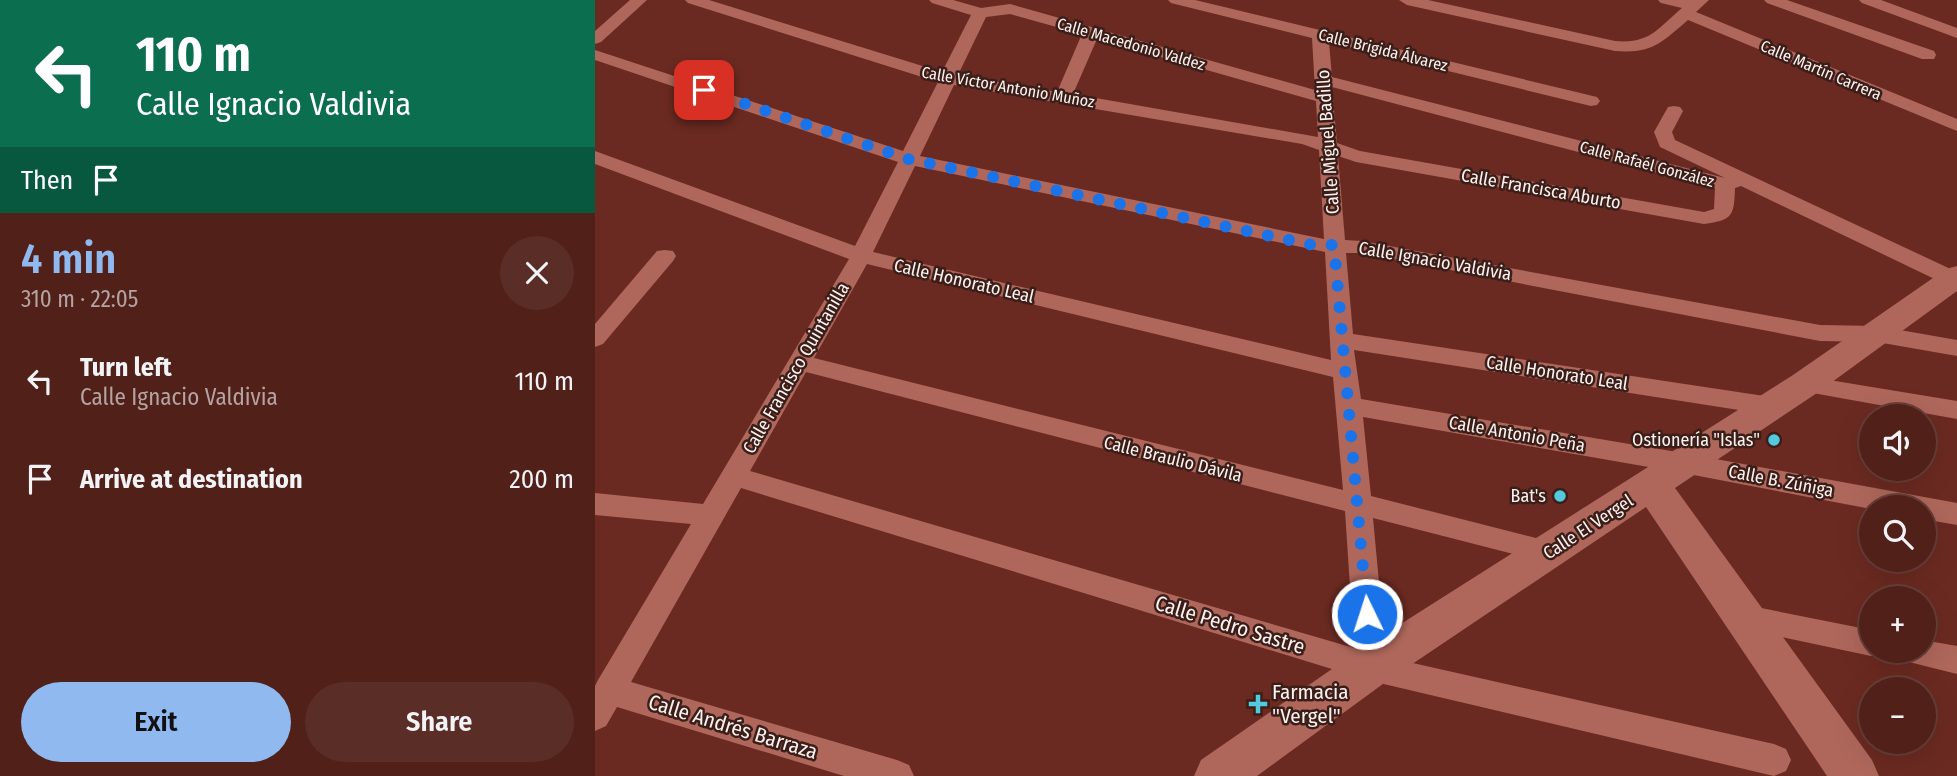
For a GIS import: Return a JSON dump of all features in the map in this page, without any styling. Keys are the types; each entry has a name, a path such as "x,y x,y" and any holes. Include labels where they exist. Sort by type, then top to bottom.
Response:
{"street":[{"path":"595,39 639,0"},
{"name":"Calle Víctor Antonio Muñoz","path":"693,0 933,76 1306,139 1330,149"},
{"name":"Calle Macedonio Valdez","path":"937,0 980,13 1010,9 1091,33 1324,89"},
{"name":"Calle Brigida Álvarez","path":"1175,0 1591,101"},
{"path":"1407,0 1615,46 1636,48 1651,43 1693,6"},
{"name":"Calle Martín Carrera","path":"1666,0 1693,6 1957,126"},
{"path":"1772,0 1928,55"},
{"path":"1867,0 1957,33"},
{"name":"Calle Francisco Quintanilla","path":"602,703 862,256 908,159 951,78 980,13"},
{"path":"1063,97 1091,33"},
{"name":"Calle Miguel Badillo","path":"1320,35 1344,371 1350,406 1371,667"},
{"name":"Calle Ignacio Valdivia","path":"595,55 908,159 1313,245 1362,247 1820,333 1877,334 1957,348"},
{"name":"Calle Rafaél González","path":"1324,89 1734,181 1955,278"},
{"path":"1674,111 1663,132 1667,143 1734,181"},
{"name":"Calle Francisca Aburto","path":"1330,149 1370,159 1704,218 1718,216 1724,211 1734,181"},
{"name":"Calle Honorato Leal","path":"595,157 862,256 1344,371"},
{"path":"595,339 665,256"},
{"name":"Calle El Vergel","path":"1218,776 1371,667 1805,384 1955,278"},
{"name":"Calle Honorato Leal","path":"1342,340 1771,406"},
{"name":"Calle Braulio Dávila","path":"798,362 1548,552"},
{"path":"1805,384 1957,410"},
{"name":"Calle Antonio Peña","path":"1350,406 1667,474"},
{"path":"1667,474 1741,617 1855,776"},
{"name":"Calle B. Zúñiga","path":"1667,474 1859,500"},
{"name":"Calle Pedro Sastre","path":"733,476 1371,667 1774,760"},
{"path":"595,504 711,515"},
{"name":"Calle B. Zúñiga","path":"1936,510 1957,514"},
{"path":"1741,617 1859,641"},
{"path":"1936,656 1957,660"},
{"name":"Calle Andrés Barraza","path":"602,703 897,776"}],"place":[{"name":"Ostionería \"Islas\"","path":"1774,440"},
{"name":"Bat's","path":"1560,496"},
{"name":"Farmacia \"Vergel\"","path":"1258,704"}],"route":[{"path":"704,90 908,159 1313,245 1334,245 1367,614"}]}
